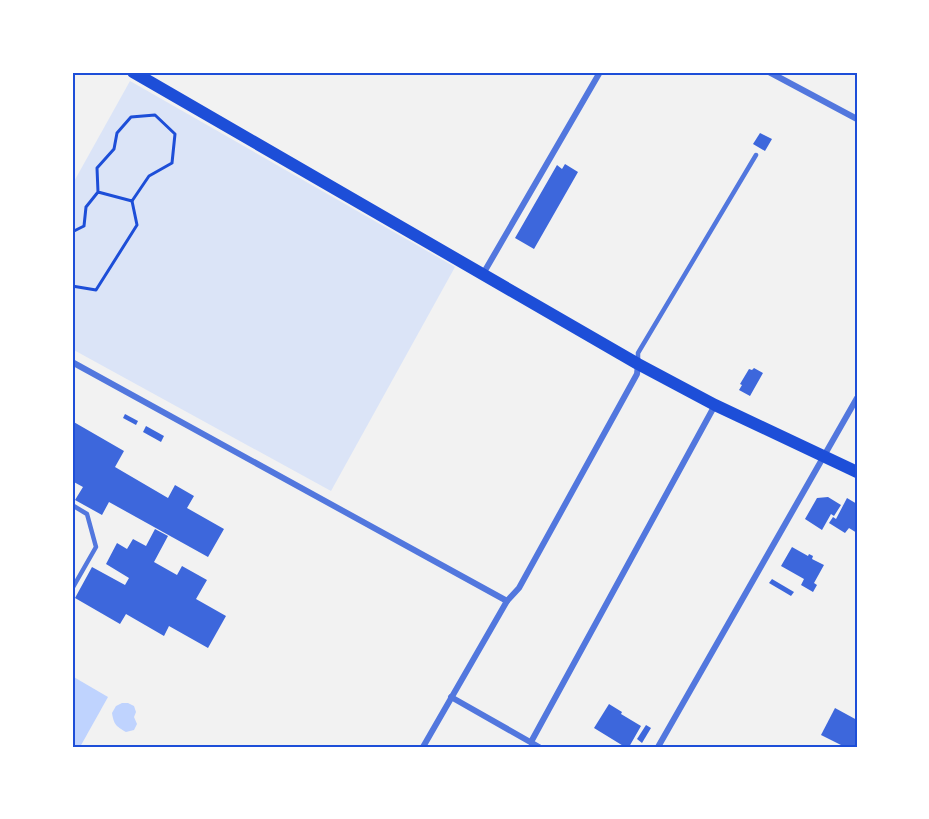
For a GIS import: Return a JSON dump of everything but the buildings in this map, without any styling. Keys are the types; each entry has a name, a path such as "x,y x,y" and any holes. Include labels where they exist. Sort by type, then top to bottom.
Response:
{"main road":[{"path":"134,72 638,364 716,405 857,472"}],"street":[{"path":"483,274 600,72"},
{"path":"769,72 857,119"},
{"path":"72,362 507,601"},
{"path":"423,747 507,601 519,588 637,374 638,364"},
{"path":"658,747 857,398"},
{"path":"531,742 716,405"},
{"path":"451,697 539,747"}],"lane":[{"path":"638,364 638,352 756,155"},
{"path":"72,506 87,514 96,547 72,589"}],"path":[{"path":"72,232 84,226 86,207 98,192 97,168 114,149 117,133 131,117 155,115 175,134 172,163 149,176 132,201 137,225 96,290 72,286"},
{"path":"98,192 132,201"}],"shaded area":[{"path":"130,81 455,267 331,491 72,349 72,185"}],"water":[{"path":"72,676 108,697 80,747 72,747"},
{"path":"122,703 134,706 136,712 134,717 137,724 134,730 126,732 115,723 112,713 116,706"}]}
